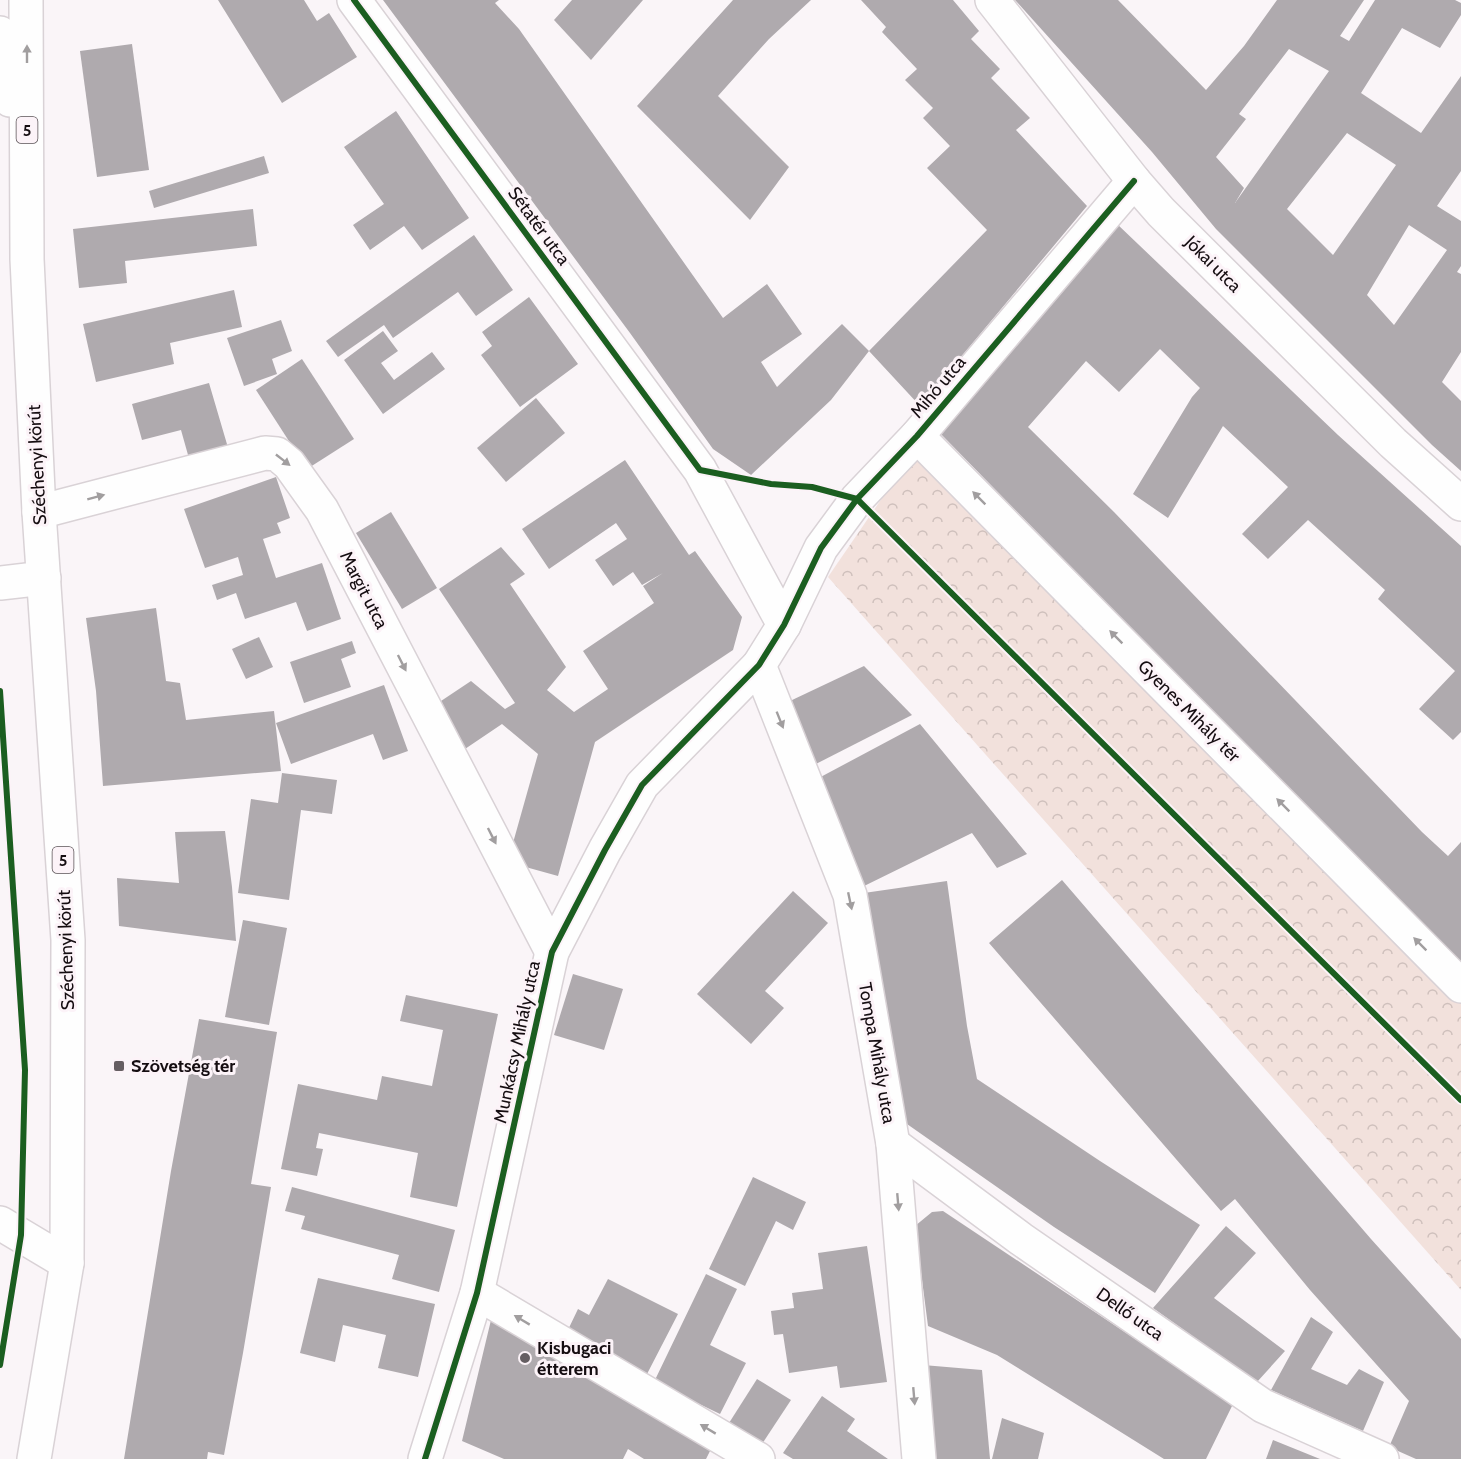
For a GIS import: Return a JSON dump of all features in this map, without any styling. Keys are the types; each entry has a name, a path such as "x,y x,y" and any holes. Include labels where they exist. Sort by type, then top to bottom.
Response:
{"street":[{"name":"Széchenyi körút","path":"26,0 27,259 39,512 68,940 67,1263 34,1459"},
{"name":"Sétatér utca","path":"354,0 700,470 784,625"},
{"name":"Jókai utca","path":"992,0 1161,212 1393,443 1461,504"},
{"name":"Széchenyi körút","path":"0,33 9,86 27,259"},
{"name":"Mihó utca","path":"784,625 821,548 857,499 916,436 1134,181"},
{"name":"Gyenes Mihály tér","path":"916,436 1461,986"},
{"name":"Margit utca","path":"39,512 265,453 277,454 289,464 322,510 552,952"},
{"path":"0,583 44,578"},
{"name":"Munkácsy Mihály utca","path":"425,1459 477,1293 552,952 642,785 759,665 784,625"},
{"name":"Tompa Mihály utca","path":"759,665 849,895 893,1144 919,1459"},
{"name":"Dellő utca","path":"893,1144 1021,1239 1263,1406 1382,1459"},
{"path":"0,1223 67,1263"},
{"path":"477,1293 758,1459"}],"green space":[{"path":"917,447 1461,1000 1461,1290 828,577"}],"building":[{"path":"218,0 304,0 317,21 329,13 357,57 282,103"},
{"path":"383,0 499,0 495,3 519,29 723,318 767,284 802,334 761,362 777,387 842,324 869,351 831,400 751,475 713,449 630,333"},
{"path":"572,0 643,0 591,60 554,20"},
{"path":"733,0 811,0 769,39 718,96 789,167 750,220 637,106"},
{"path":"861,0 953,0 979,31 971,39 1000,69 991,78 1030,118 1016,130 1087,206 920,406 869,351 987,230 927,168 950,146 923,118 933,108 905,80 917,69 882,32 886,27"},
{"path":"1015,0 1118,0 1206,90 1244,46 1277,0 1364,0 1340,36 1349,41 1375,0 1455,0 1461,3 1461,15 1440,48 1402,28 1361,93 1421,133 1461,76 1461,171 1437,206 1461,221 1461,266 1457,272 1461,274 1461,352 1442,382 1461,401 1461,471 1432,445 1216,229 1152,152","holes":["1289,49 1329,71 1235,203 1244,188 1216,157 1246,119 1239,114","1347,133 1396,165 1333,255 1287,209","1409,225 1447,250 1394,325 1367,295"]},
{"path":"132,44 149,170 97,177 80,51"},
{"path":"396,111 469,218 422,250 404,226 370,250 353,225 384,204 344,147"},
{"path":"264,156 269,173 154,208 149,191"},
{"path":"253,209 257,246 125,261 127,283 79,288 73,229"},
{"path":"1116,223 1338,435 1461,546 1461,732 1453,740 1419,709 1455,671 1378,599 1385,590 1308,520 1268,559 1242,534 1288,487 1223,426 1168,518 1133,494 1192,397 1200,388 1160,349 1119,392 1086,361 1028,427 1114,512 1422,832 1448,856 1461,842 1461,966 937,430"},
{"path":"474,235 513,290 476,316 458,292 393,338 384,325 338,357 326,341"},
{"path":"234,290 242,327 170,343 174,364 96,382 83,324"},
{"path":"529,297 578,364 520,407 481,355 492,346 482,332"},
{"path":"281,320 292,351 272,359 277,374 244,386 227,338"},
{"path":"383,331 398,351 381,363 394,380 432,352 445,369 383,414 344,360"},
{"path":"302,359 354,439 307,469 256,390"},
{"path":"209,383 229,451 190,462 181,430 142,440 132,404"},
{"path":"536,398 565,433 506,482 477,448"},
{"path":"625,460 689,555 695,551 742,617 733,650 595,742 558,876 522,866 511,850 538,754 502,724 462,751 432,707 471,681 505,709 515,703 439,589 501,547 525,574 510,584 566,667 547,690 574,712 608,689 583,651 654,603 643,586 663,573 642,585 633,572 613,586 595,560 627,539 616,523 549,569 522,529"},
{"path":"276,477 290,518 277,523 281,533 263,539 276,578 322,563 341,619 307,631 296,602 245,619 236,593 217,600 212,585 243,575 238,557 205,568 184,509"},
{"path":"391,512 437,588 402,609 356,533"},
{"path":"156,608 166,681 180,683 186,720 274,711 281,771 103,786 96,691 86,618"},
{"path":"259,637 273,667 246,679 232,649"},
{"path":"352,641 356,653 341,659 351,687 304,703 290,662"},
{"path":"864,666 912,715 810,767 790,701"},
{"path":"384,685 408,751 383,760 373,734 291,764 276,723"},
{"path":"920,724 1027,854 997,868 972,833 858,889 815,780"},
{"path":"282,773 337,780 332,814 301,810 289,900 238,893 251,799 278,803"},
{"path":"225,831 236,941 119,926 117,878 179,883 175,832"},
{"path":"1062,880 1371,1239 1461,1339 1461,1459 1416,1459 1389,1447 1409,1401 1310,1290 1235,1199 1221,1211 989,943"},
{"path":"947,881 967,1026 977,1079 1200,1225 1155,1293 1054,1227 897,1117 857,894"},
{"path":"793,891 828,923 765,991 784,1008 751,1044 697,994"},
{"path":"243,920 287,928 269,1025 225,1017"},
{"path":"573,974 623,989 604,1050 554,1035"},
{"path":"406,995 498,1014 457,1207 410,1197 418,1153 319,1133 316,1148 323,1149 317,1176 281,1169 298,1084 377,1100 382,1076 432,1086 443,1030 400,1021"},
{"path":"199,1019 277,1032 251,1184 271,1187 243,1353 224,1455 208,1452 207,1459 124,1459 171,1171"},
{"path":"753,1177 806,1202 793,1230 776,1221 745,1286 709,1269"},
{"path":"292,1187 455,1230 439,1292 392,1279 399,1255 301,1229 305,1216 285,1211"},
{"path":"943,1211 1233,1404 1206,1459 1164,1459 997,1355 928,1326 915,1226 932,1212"},
{"path":"1226,1226 1256,1253 1214,1298 1285,1351 1257,1382 1153,1308"},
{"path":"867,1246 887,1382 840,1388 837,1366 789,1373 783,1334 774,1335 771,1311 794,1308 792,1293 823,1289 818,1253"},
{"path":"706,1274 737,1289 710,1345 746,1363 720,1414 654,1382"},
{"path":"318,1278 435,1304 418,1377 378,1368 386,1335 343,1325 335,1362 300,1353"},
{"path":"608,1279 678,1314 647,1374 566,1334 578,1309 589,1315"},
{"path":"1311,1317 1333,1332 1311,1369 1347,1385 1359,1369 1384,1382 1363,1431 1271,1390"},
{"path":"491,1320 713,1445 706,1459 644,1459 628,1449 623,1459 504,1459 462,1441"},
{"path":"923,1365 982,1370 990,1459 930,1459"},
{"path":"757,1379 791,1400 762,1444 729,1423"},
{"path":"822,1396 855,1419 847,1431 888,1459 793,1459 783,1453"},
{"path":"1002,1418 1044,1433 1038,1459 992,1459"},
{"path":"1273,1440 1320,1459 1266,1459"}],"cycle path":[{"path":"354,0 700,470 771,484 812,487 857,499 1461,1100"},
{"path":"425,1459 477,1293 552,952 605,850 642,785 759,665 784,625 821,548 857,499 917,436 1134,181"},
{"path":"0,691 25,1070 21,1235 0,1365"}],"place":[{"name":"Szövetség tér","path":"119,1066"},
{"name":"Kisbugaci étterem","path":"525,1358"}]}
